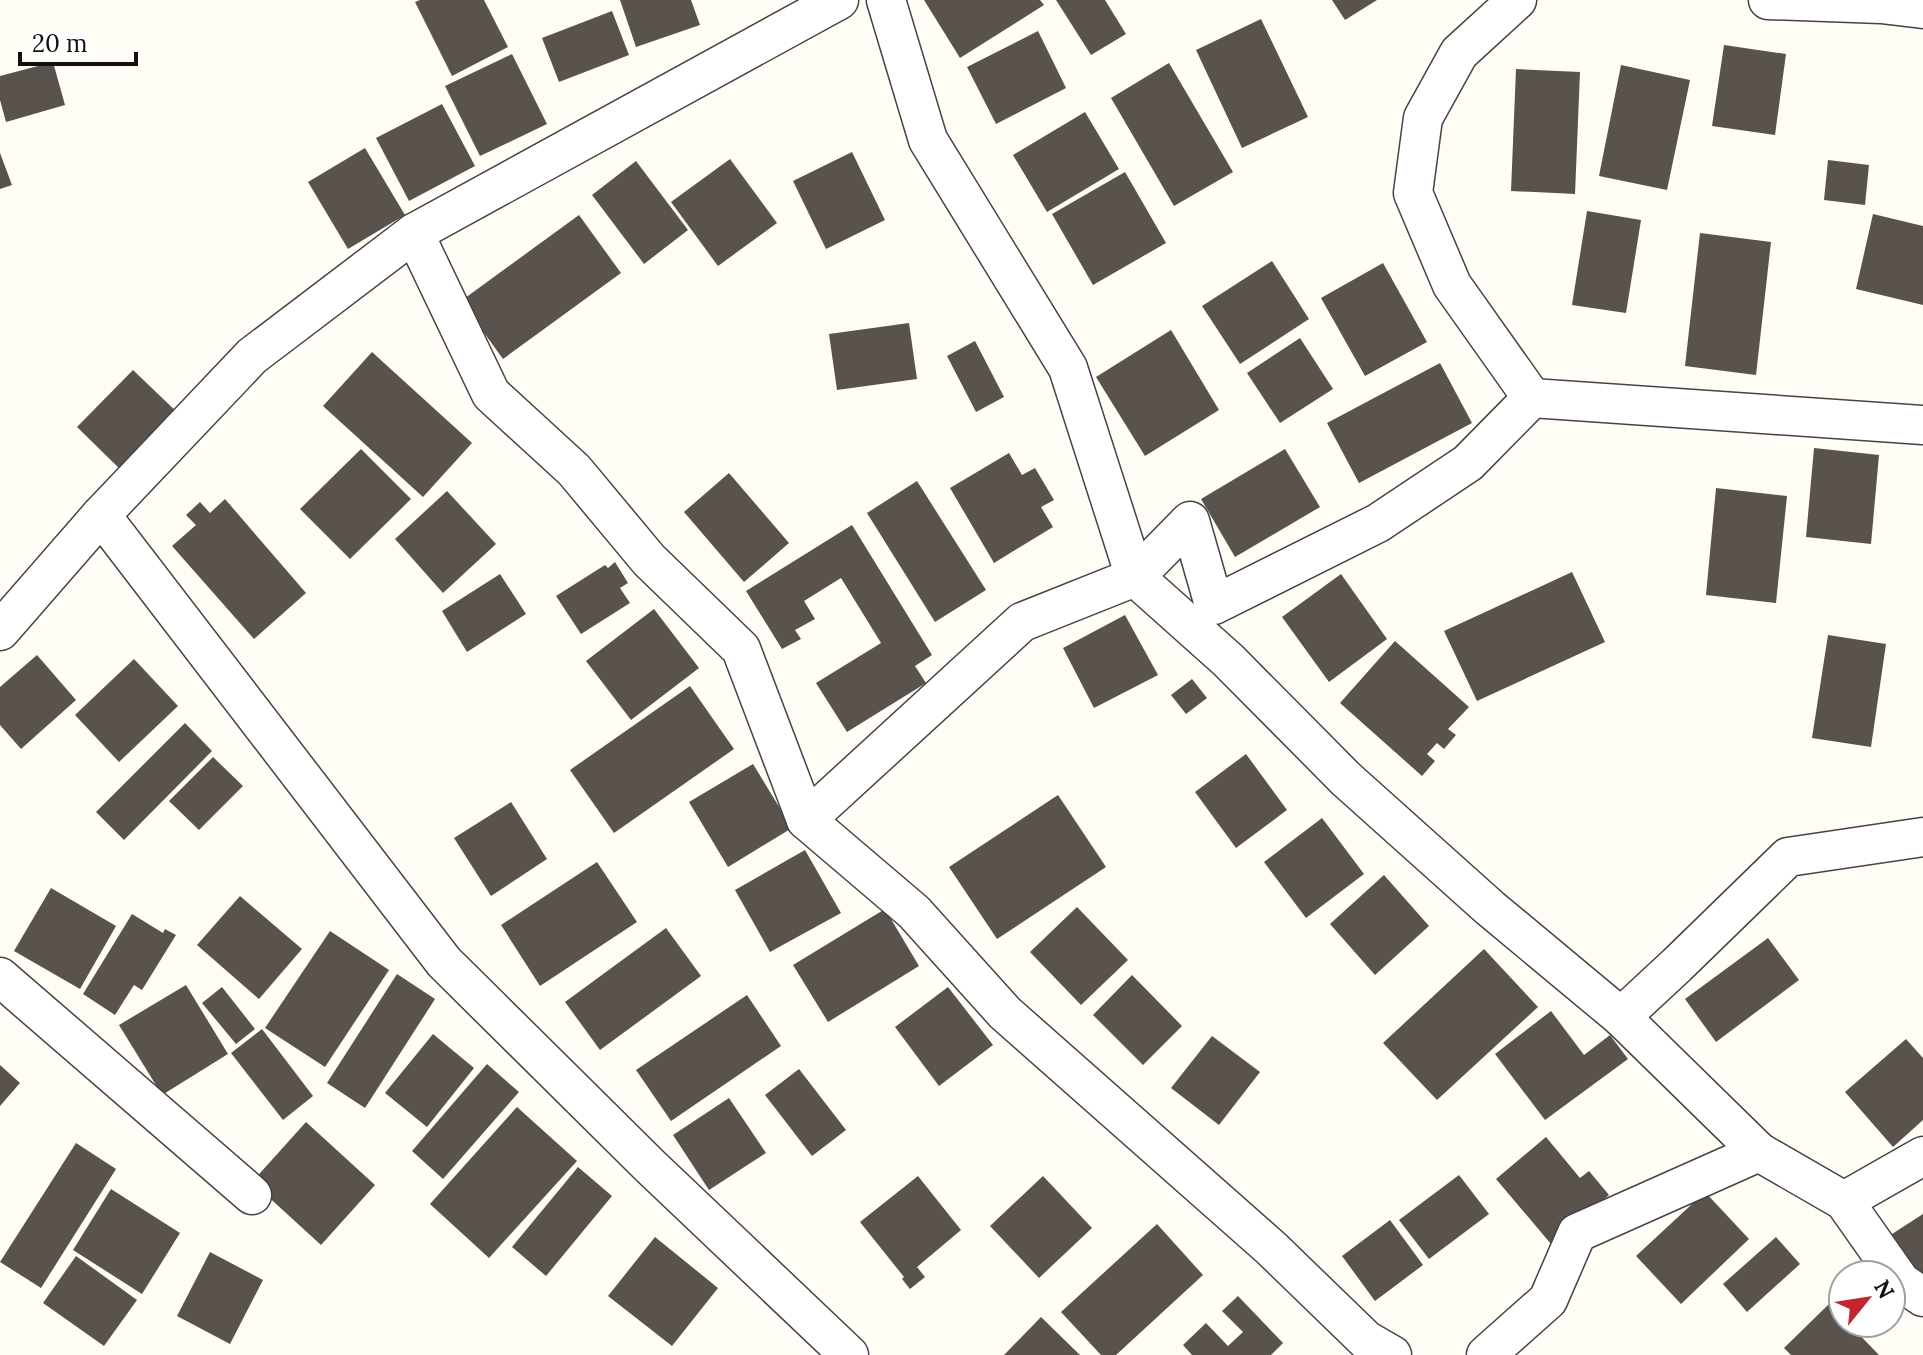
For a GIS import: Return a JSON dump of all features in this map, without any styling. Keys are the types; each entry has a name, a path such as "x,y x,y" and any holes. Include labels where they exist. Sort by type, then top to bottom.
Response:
{"street":[{"path":"0,631 101,515 252,356 414,233 839,0"},
{"path":"886,0 928,140 1068,368 1135,577 1228,660 1346,779 1490,908 1621,1017 1759,1152 1844,1201 1901,1282 1923,1297"},
{"path":"1517,0 1459,53 1423,118 1413,193 1452,285 1532,398"},
{"path":"1768,0 1881,4 1923,9"},
{"path":"414,233 491,394 574,470 649,560 741,649 806,820 914,912 1005,1013 1271,1248 1366,1340 1392,1355"},
{"path":"806,820 1022,622 1135,577 1190,521 1214,605 1378,523 1468,463 1532,398 1923,425"},
{"path":"101,515 444,962 650,1166 849,1355"},
{"path":"1621,1017 1788,857 1923,837"},
{"path":"0,977 252,1195"},
{"path":"1486,1355 1548,1300 1577,1233 1759,1152"},
{"path":"1844,1201 1923,1156"}],"building":[{"path":"484,0 508,47 452,76 415,2"},
{"path":"620,0 691,0 700,25 636,47"},
{"path":"924,0 1040,0 1044,5 960,58"},
{"path":"1056,0 1105,0 1126,34 1091,55"},
{"path":"1332,0 1377,0 1345,20"},
{"path":"612,11 629,55 559,82 542,38"},
{"path":"1261,19 1308,117 1242,148 1196,50"},
{"path":"1038,31 1066,88 996,124 967,67"},
{"path":"1724,45 1786,54 1775,135 1712,126"},
{"path":"512,54 547,124 480,156 445,86"},
{"path":"53,62 65,105 6,122 0,100 0,76"},
{"path":"1169,63 1233,172 1174,206 1111,98"},
{"path":"1621,65 1690,80 1667,190 1599,176"},
{"path":"1516,69 1580,72 1575,194 1511,191"},
{"path":"442,104 475,166 409,201 376,138"},
{"path":"1085,112 1119,169 1047,212 1013,155"},
{"path":"365,148 405,215 348,249 308,182"},
{"path":"852,152 885,220 826,249 793,181"},
{"path":"0,153 12,185 0,189"},
{"path":"730,159 777,223 718,266 671,202"},
{"path":"1828,160 1869,165 1865,205 1824,200"},
{"path":"636,161 688,230 644,264 592,195"},
{"path":"1125,172 1166,243 1093,285 1052,214"},
{"path":"1587,211 1641,220 1626,313 1572,305"},
{"path":"1873,214 1923,226 1923,305 1856,289"},
{"path":"579,215 621,273 503,359 461,301"},
{"path":"1700,233 1771,242 1756,375 1685,366"},
{"path":"1272,261 1309,319 1240,364 1202,306"},
{"path":"1383,263 1427,342 1365,376 1321,298"},
{"path":"909,323 917,379 837,390 829,334"},
{"path":"1171,330 1219,410 1145,456 1096,377"},
{"path":"1300,338 1333,389 1280,423 1247,373"},
{"path":"975,341 1004,397 976,412 947,356"},
{"path":"372,352 472,443 423,497 323,406"},
{"path":"1440,363 1472,423 1359,483 1327,423"},
{"path":"133,370 181,416 124,473 77,427"},
{"path":"1814,448 1879,455 1871,544 1806,537"},
{"path":"361,449 411,499 350,559 300,509"},
{"path":"1285,449 1320,507 1235,557 1201,499"},
{"path":"1009,453 1022,475 1035,468 1054,500 1041,507 1053,527 994,563 950,488"},
{"path":"729,473 789,543 744,582 684,512"},
{"path":"917,481 986,590 935,622 867,513"},
{"path":"1716,488 1787,496 1776,603 1706,595"},
{"path":"447,491 496,544 443,593 395,539"},
{"path":"225,499 306,593 254,639 172,546 196,525 186,515 200,502 210,513"},
{"path":"852,525 932,655 915,666 926,683 847,732 816,683 881,643 841,578 804,601 815,619 795,630 801,639 782,649 746,591"},
{"path":"615,562 628,583 620,588 630,603 581,634 556,596"},
{"path":"1572,572 1605,642 1477,701 1444,631"},
{"path":"500,574 526,614 467,652 442,611"},
{"path":"1341,574 1387,639 1329,682 1282,617"},
{"path":"654,609 699,668 631,720 586,661"},
{"path":"1125,615 1158,675 1094,708 1063,648"},
{"path":"1828,635 1886,644 1871,747 1812,738"},
{"path":"1395,641 1469,707 1448,729 1456,735 1444,749 1437,743 1427,754 1435,761 1422,776 1340,703"},
{"path":"37,655 76,700 21,749 0,725 0,687"},
{"path":"134,659 178,706 119,762 75,715"},
{"path":"1192,679 1207,698 1186,714 1171,695"},
{"path":"690,686 734,749 614,833 570,770"},
{"path":"185,723 212,751 124,840 96,812"},
{"path":"1246,754 1287,810 1236,848 1195,792"},
{"path":"213,757 243,786 199,830 169,801"},
{"path":"753,764 792,828 728,867 689,802"},
{"path":"1058,795 1106,867 997,939 949,867"},
{"path":"511,802 547,859 491,896 454,838"},
{"path":"1322,818 1364,874 1306,918 1264,862"},
{"path":"805,850 841,913 770,952 735,890"},
{"path":"597,862 637,922 540,986 501,925"},
{"path":"1384,875 1429,926 1375,975 1330,924"},
{"path":"51,888 116,926 80,989 14,951"},
{"path":"240,896 302,949 259,999 197,945"},
{"path":"1077,907 1128,960 1081,1005 1030,952"},
{"path":"885,909 919,966 828,1022 793,965"},
{"path":"132,914 163,933 165,929 176,935 142,990 134,985 115,1015 83,994"},
{"path":"666,928 701,976 600,1050 565,1002"},
{"path":"330,931 389,970 325,1067 265,1028"},
{"path":"1768,938 1799,980 1716,1042 1685,999"},
{"path":"1484,949 1538,1007 1437,1100 1383,1043"},
{"path":"397,974 435,999 365,1108 327,1083"},
{"path":"1132,975 1182,1026 1143,1065 1093,1015"},
{"path":"186,985 228,1054 162,1095 119,1025"},
{"path":"222,987 255,1029 236,1044 202,1003"},
{"path":"948,987 993,1045 939,1086 895,1027"},
{"path":"747,995 781,1046 671,1121 636,1070"},
{"path":"1551,1011 1584,1055 1610,1035 1628,1059 1545,1120 1495,1054"},
{"path":"262,1029 313,1096 283,1120 231,1053"},
{"path":"433,1034 474,1068 427,1127 385,1093"},
{"path":"1212,1036 1260,1072 1219,1125 1171,1088"},
{"path":"1906,1039 1923,1058 1923,1120 1893,1147 1845,1092"},
{"path":"487,1064 519,1092 443,1179 412,1151"},
{"path":"0,1065 20,1083 0,1106"},
{"path":"799,1069 846,1130 812,1156 765,1095"},
{"path":"729,1098 766,1153 709,1190 673,1135"},
{"path":"517,1107 577,1161 489,1258 430,1204"},
{"path":"306,1122 375,1185 321,1245 252,1182"},
{"path":"1546,1137 1580,1178 1589,1171 1609,1195 1551,1244 1496,1179"},
{"path":"76,1143 116,1169 41,1288 0,1262"},
{"path":"578,1167 612,1196 546,1276 512,1247"},
{"path":"1459,1175 1489,1214 1429,1259 1399,1220"},
{"path":"918,1176 961,1230 917,1267 925,1277 910,1289 860,1222"},
{"path":"1043,1176 1092,1228 1039,1278 990,1226"},
{"path":"111,1189 180,1233 142,1294 73,1250"},
{"path":"1705,1192 1749,1239 1681,1304 1636,1256"},
{"path":"1923,1214 1923,1284 1892,1234"},
{"path":"1390,1220 1423,1265 1375,1301 1342,1256"},
{"path":"1157,1224 1203,1275 1116,1355 1101,1355 1061,1312"},
{"path":"655,1237 718,1288 672,1346 608,1296"},
{"path":"1776,1237 1800,1264 1747,1312 1723,1284"},
{"path":"210,1252 263,1280 230,1344 177,1316"},
{"path":"76,1256 137,1300 104,1346 43,1303"},
{"path":"1238,1296 1283,1343 1271,1355 1192,1355 1183,1345 1206,1323 1228,1346 1243,1332 1222,1311"},
{"path":"1827,1306 1827,1339 1864,1339 1879,1355 1791,1355 1784,1348"},
{"path":"1041,1317 1080,1355 1004,1355"}]}
